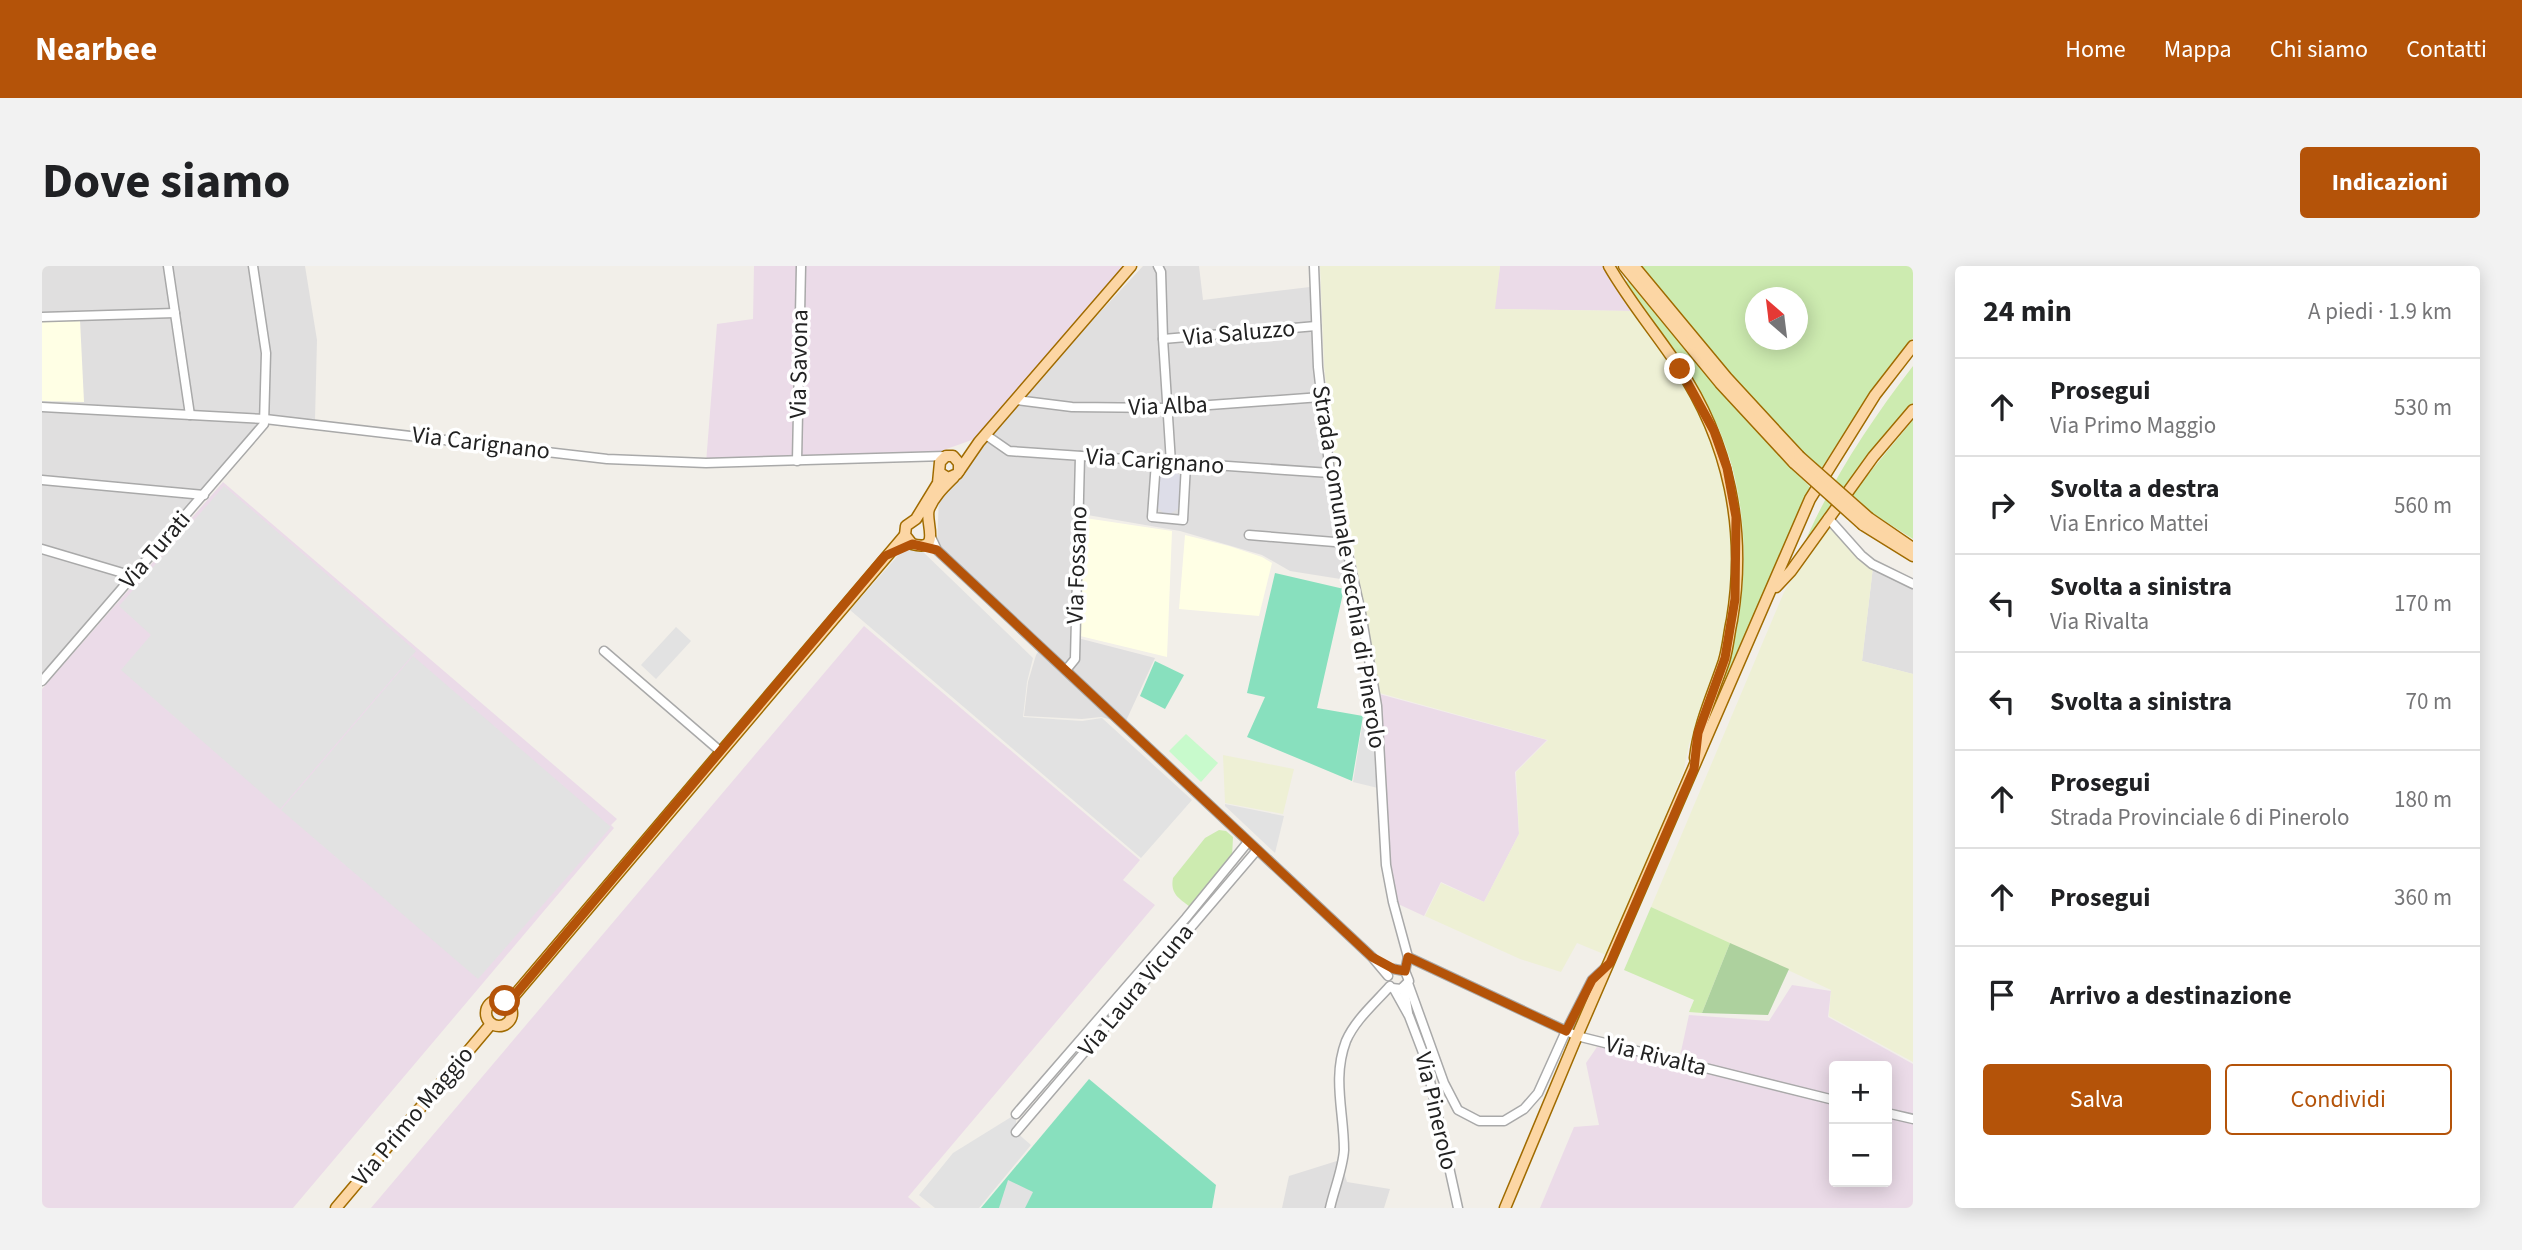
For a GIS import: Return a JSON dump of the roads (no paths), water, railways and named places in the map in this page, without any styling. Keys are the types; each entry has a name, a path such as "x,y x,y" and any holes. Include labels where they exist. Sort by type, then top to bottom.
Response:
{"main road":[{"path":"508,1003 885,556 912,541 931,537 929,509 983,438 1131,266"},
{"path":"1609,266 1695,393 1714,431 1727,468 1736,517 1737,579 1732,619 1725,658 1698,733 1694,769"},
{"path":"1624,266 1720,383 1796,459 1866,521 1913,556"},
{"path":"1634,266 1796,459"},
{"path":"1505,1208 1810,499 1875,395 1913,346"},
{"path":"1769,595 1791,571 1873,457 1913,410"},
{"path":"912,541 906,526 916,519 938,483 938,464 983,438"},
{"path":"949,456 959,463 956,474"},
{"path":"940,472 945,477 956,474"},
{"path":"916,519 929,524"},
{"path":"1866,521 1913,548"},
{"path":"496,1000 508,1003 512,1013 508,1023 498,1026 491,1024 486,1017 489,1004 496,1000"},
{"name":"Via Primo Maggio","path":"335,1208 491,1024"}],"street":[{"path":"168,266 190,415"},
{"path":"254,266 266,353 265,419"},
{"name":"Via Savona","path":"797,461 801,266"},
{"path":"1158,266 1161,272 1171,463"},
{"name":"Strada Comunale vecchia di Pinerolo","path":"1314,266 1321,397 1330,473 1347,542 1377,706 1386,865 1407,953"},
{"path":"42,317 175,313"},
{"name":"Via Saluzzo","path":"1163,339 1316,326"},
{"name":"Via Alba","path":"1016,400 1072,407 1168,408 1321,397"},
{"path":"42,419 43,407"},
{"name":"Via Carignano","path":"43,407 265,419 607,459 706,463 949,456"},
{"name":"Via Turati","path":"42,681 204,495 263,425 265,419"},
{"name":"Via Carignano","path":"983,438 1009,451 1330,473"},
{"name":"Via Fossano","path":"1066,670 1075,659 1080,456"},
{"path":"921,458 934,464 940,472"},
{"path":"1156,462 1152,517 1183,520 1186,464"},
{"path":"42,480 204,495"},
{"path":"1828,518 1851,546 1872,564 1913,584"},
{"path":"1249,535 1347,542"},
{"path":"931,537 937,550 1372,957 1409,977 1406,985 1451,1100 1458,1110 1479,1121 1504,1121 1524,1109 1538,1093 1592,980 1610,963"},
{"path":"912,541 937,550"},
{"path":"42,550 133,576"},
{"path":"604,651 720,751"},
{"name":"Via Laura Vicuna","path":"1016,1114 1186,918 1248,842"},
{"name":"Via Laura Vicuna","path":"1016,1132 1257,850"},
{"path":"1397,971 1407,953"},
{"name":"Via Rivalta","path":"1407,953 1577,1036 1829,1099"},
{"name":"Via Pinerolo","path":"1397,971 1392,987 1409,1016 1432,1084 1458,1208"},
{"path":"1330,1208 1344,1151 1338,1096 1339,1070 1346,1041 1358,1022 1392,987 1406,985"},
{"name":"Via Pinerolo","path":"1406,985 1409,1016"},
{"path":"1558,1052 1577,1036"},
{"path":"1892,1114 1913,1119"}]}
